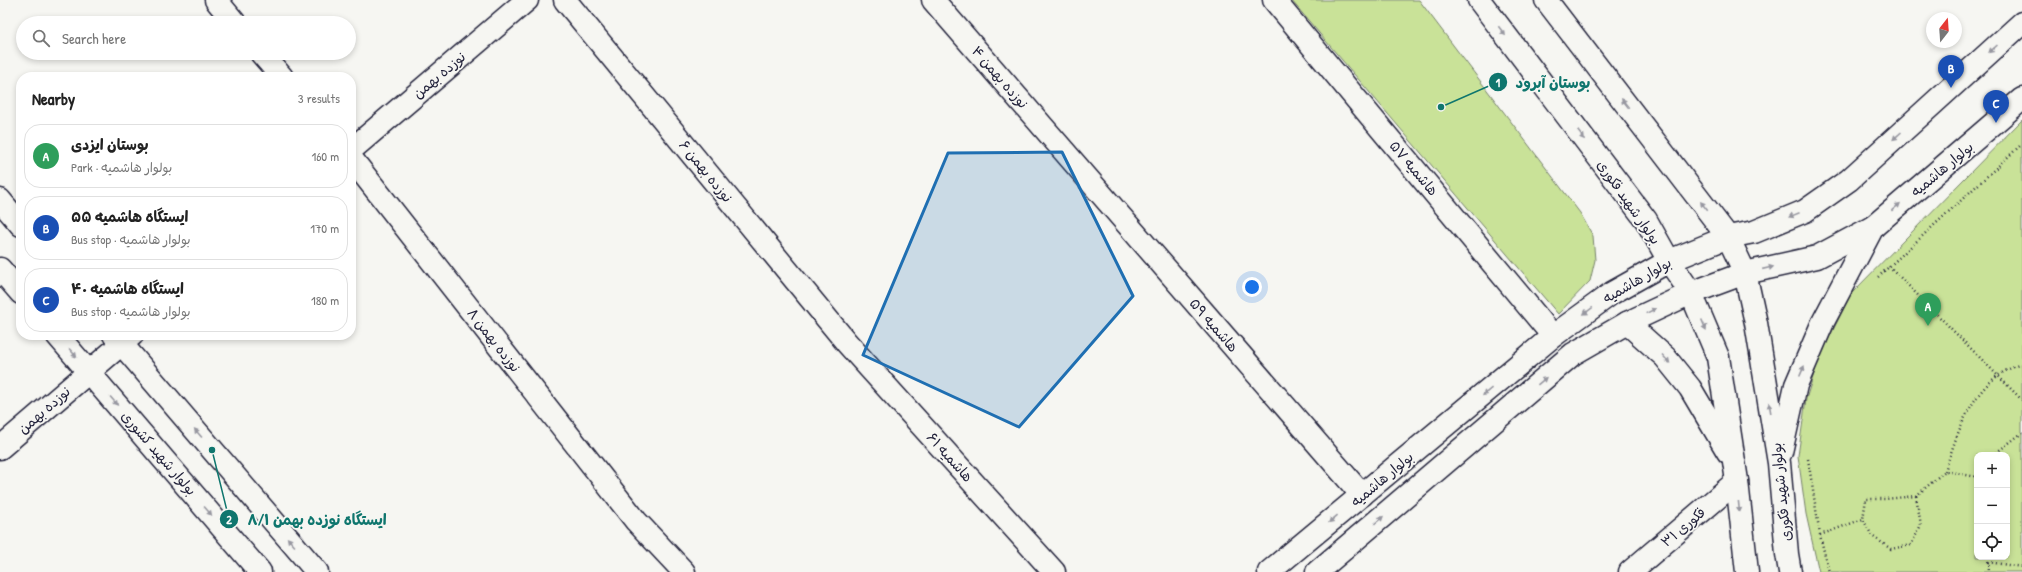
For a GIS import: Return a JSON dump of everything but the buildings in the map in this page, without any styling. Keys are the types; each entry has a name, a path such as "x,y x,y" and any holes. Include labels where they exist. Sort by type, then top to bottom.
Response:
{"street":[{"path":"216,0 229,16"},
{"name":"نوزده بهمن","path":"356,146 527,0"},
{"name":"نوزده بهمن ۶","path":"565,0 847,343"},
{"name":"نوزده بهمن ۴","path":"933,0 1067,155"},
{"name":"هاشمیه ۵۷","path":"1274,0 1553,336"},
{"name":"بولوار شهید فکوری","path":"1479,0 1646,220 1669,261 1691,293 1718,357 1735,472 1747,572"},
{"name":"بولوار شهید فکوری","path":"1546,0 1728,237 1745,273 1756,323 1779,463 1790,572"},
{"name":"بولوار هاشمیه","path":"1270,572 1553,336 1612,293 1669,261 1728,237 1754,232 1805,211 1849,180 2022,23"},
{"path":"267,60 278,72"},
{"name":"بولوار هاشمیه","path":"1317,572 1573,354 1627,323 1691,293 1745,273 1817,257 1873,226 2022,99"},
{"name":"هاشمیه ۵۹","path":"1067,155 1362,495"},
{"name":"نوزده بهمن ۸","path":"356,164 636,521 684,572"},
{"path":"0,200 16,219"},
{"path":"1779,463 1796,385 1823,322 1873,226"},
{"path":"0,268 16,287"},
{"path":"1627,323 1665,356 1690,388 1735,472"},
{"name":"بولوار شهید کشوری","path":"61,340 260,572"},
{"name":"نوزده بهمن","path":"0,448 89,372 120,340"},
{"path":"124,340 317,572"},
{"name":"هاشمیه ۶۱","path":"847,343 1054,572"},
{"name":"فکوری ۳۱","path":"1630,572 1735,472"}],"path":[{"path":"1874,280 2022,144"},
{"path":"1889,266 2022,400"},
{"path":"1916,496 1921,526 1911,545 1891,549 1872,536 1863,519 1866,499 1916,496 1945,471 1958,432 1967,413 1982,389 1998,375 2022,364"},
{"path":"1997,452 2022,433"},
{"path":"1808,452 1820,535 1829,572"},
{"path":"1945,471 1974,476"},
{"path":"1820,535 1863,519"},
{"path":"1989,572 1988,562 2022,567"}],"highlighted area":[{"path":"1062,152 1133,296 1019,427 863,355 948,153"}],"green space":[{"path":"1291,0 1419,0 1580,213 1593,236 1595,260 1590,281 1558,314"},
{"path":"2022,120 2022,572 1819,572 1806,514 1798,456 1806,399 1819,358 1851,294"}],"place":[{"name":"ایستگاه هاشمیه ۵۵","path":"1951,88"},
{"name":"بوستان آبرود","path":"1441,107"},
{"name":"ایستگاه هاشمیه ۴۰","path":"1996,123"},
{"name":"بوستان ایزدی","path":"1928,326"},
{"name":"ایستگاه نوزده بهمن ۸/۱","path":"212,450"}]}
